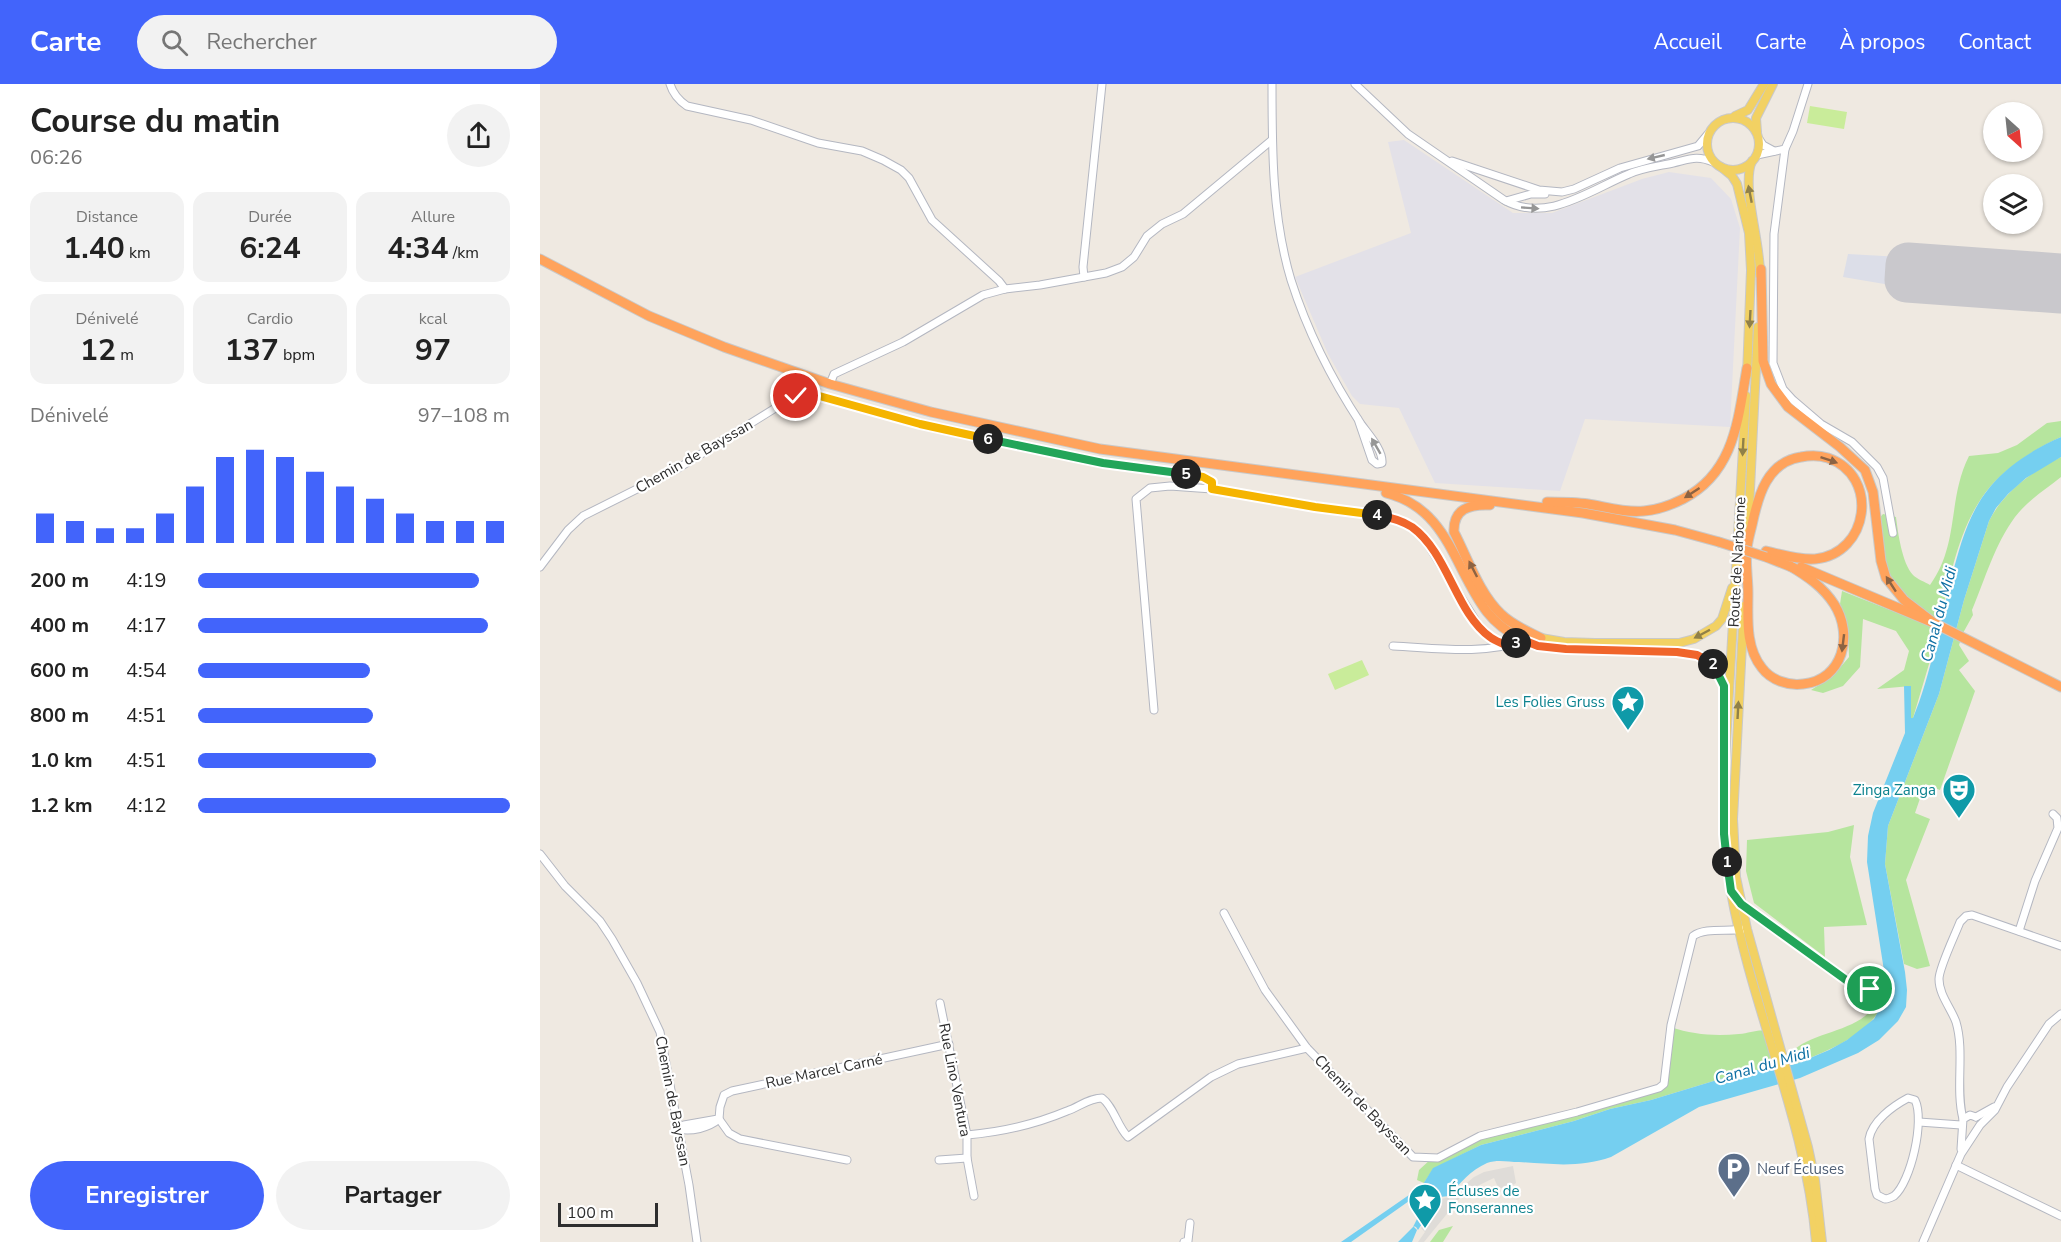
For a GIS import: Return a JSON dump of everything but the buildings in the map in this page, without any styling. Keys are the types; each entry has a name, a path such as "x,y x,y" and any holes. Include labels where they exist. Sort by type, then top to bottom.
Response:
{"highway":[{"path":"540,259 649,316 724,347 830,384 931,412 1100,449 1582,513 1720,539"},
{"path":"1761,269 1763,361 1771,384 1788,407 1840,447 1865,470 1873,492 1881,561 1886,578 1904,600 1933,625"},
{"path":"1547,502 1584,504 1641,512 1671,505 1690,495 1705,484 1721,466 1732,443 1747,368"},
{"path":"1048,437 1547,502 1662,522 1766,554 1933,625 2061,689"},
{"path":"1813,455 1841,464 1854,477 1861,491 1863,510 1859,527 1853,538 1842,548 1815,559 1766,554 1807,576 1834,604 1844,634 1843,649 1831,672 1819,681 1788,684 1762,669 1750,641 1747,548 1756,504 1771,473 1796,458 1813,455"},
{"path":"1299,477 1398,496 1430,516 1443,534 1478,599 1489,614 1504,630 1523,640"},
{"path":"1541,638 1520,628 1501,614 1487,597 1454,532 1454,521 1457,513 1466,508 1481,505 1582,513"},
{"path":"1790,566 1933,625"}],"main road":[{"path":"1764,84 1748,110 1741,115 1728,117 1716,123 1708,134 1707,149 1717,165 1738,170 1754,158 1758,136 1756,118 1773,84"},
{"path":"1728,117 1745,120 1758,136"},
{"name":"Route de Narbonne","path":"1743,929 1734,854 1733,819 1761,269 1748,182 1748,170 1754,158"},
{"name":"Route de Narbonne","path":"1717,165 1732,176 1737,184 1749,233 1751,270 1725,763 1724,834 1731,891 1815,1180 1822,1242"},
{"path":"1541,638 1564,642 1661,644 1694,639 1709,631 1722,619 1729,602 1737,567"},
{"path":"1523,640 1538,646 1566,649 1677,652 1697,655 1712,662 1724,686 1725,763"},
{"name":"Route de Narbonne","path":"1789,1092 1808,1181 1816,1242"}],"street":[{"path":"670,84 679,101 687,106 751,120 818,143 862,152 901,170 919,193 932,220 1005,289"},
{"path":"1084,277 1102,84"},
{"path":"1272,84 1275,194 1291,279 1319,351 1358,419 1377,446 1383,463 1377,464 1372,460 1358,419"},
{"path":"1355,84 1408,134 1506,201 1522,208 1545,208 1576,199 1632,173 1700,157 1717,165"},
{"path":"1808,84 1785,149 1774,234 1773,363 1783,389 1821,424 1852,442 1877,467 1883,478 1893,533"},
{"path":"1506,201 1531,194 1555,195 1574,189 1620,168 1698,146 1708,134"},
{"path":"1758,136 1763,145 1776,152"},
{"path":"830,384 834,374 903,342 982,295 1005,289 1106,273 1122,267 1134,257 1147,236 1162,224 1191,208 1272,140"},
{"path":"1754,158 1767,152 1785,149"},
{"path":"1444,158 1539,190 1562,192"},
{"name":"Chemin de Bayssan","path":"540,567 568,530 583,516 677,469 805,392 920,424 1034,449 1103,463 1203,477 1212,482 1212,489"},
{"path":"1154,710 1136,498 1150,488 1170,486 1212,489 1396,519 1411,527 1424,538 1477,623 1490,637 1507,646"},
{"path":"1520,628 1523,640"},
{"path":"1394,646 1454,648 1507,646 1523,640 1541,638"},
{"path":"2019,931 2034,881 2058,828 2057,818 2053,814"},
{"name":"Chemin de Bayssan","path":"540,854 565,886 600,921 637,982 660,1032 689,1185 697,1242"},
{"path":"1731,891 1741,904 1853,985 1870,989 1877,986"},
{"path":"1224,913 1265,990 1307,1048"},
{"path":"1961,1154 1958,1034 1956,1022 1942,992 1939,977 1960,922 1966,916 1972,915 2061,946"},
{"name":"Chemin de Bayssan","path":"967,1135 989,1133 1038,1121 1095,1098 1102,1098 1107,1102 1121,1130 1128,1137 1211,1077 1238,1064 1307,1048 1413,1157 1438,1158 1480,1136 1577,1112 1659,1088 1664,1084 1671,1027 1691,941 1698,932 1728,932 1743,929"},
{"name":"Rue Lino Ventura","path":"940,1003 967,1135 967,1158 974,1196"},
{"path":"1923,1242 1961,1154 1980,1125 1995,1110 2049,1024 2061,1014"},
{"name":"Rue Marcel Carné","path":"719,1119 724,1095 732,1091 950,1044"},
{"path":"1959,1095 1968,1111 1975,1116 1980,1125"},
{"path":"1908,1098 1915,1100 1919,1122 1913,1157 1901,1186 1893,1197 1885,1199 1877,1195 1869,1139 1874,1124 1897,1104 1908,1098"},
{"path":"1962,1125 1967,1116 1990,1111 1998,1103"},
{"path":"678,1129 686,1131 712,1125 719,1119 729,1133 740,1139 847,1160"},
{"path":"1919,1122 1962,1125"},
{"path":"1962,1125 1967,1133 1975,1133"},
{"name":"Rue Lino Ventura","path":"939,1160 967,1158"},
{"path":"1956,1164 2061,1216"},
{"path":"1184,1242 1188,1241 1190,1223"}],"shaded area":[{"path":"1404,140 1513,213 1552,213 1642,179 1669,172 1711,178 1731,199 1740,228 1730,427 1585,419 1560,491 1435,483 1399,408 1360,404 1352,396 1328,354 1295,277 1411,233 1388,142"},
{"path":"1848,254 2061,266 2061,297 1990,293 1979,300 1843,277"},
{"path":"1513,1166 1516,1183 1508,1188 1501,1188 1494,1178 1473,1188 1459,1199 1424,1242 1418,1242 1425,1232 1421,1228 1431,1217 1441,1199 1450,1197 1474,1177 1484,1172"}],"green space":[{"path":"1810,106 1847,112 1844,129 1807,123"},
{"path":"2061,421 2061,437 2013,465 1979,501 1970,517 1957,553 1940,625 1934,623 1886,578 1877,521 1883,514 1896,517 1901,548 1909,570 1930,585 1946,553 1962,472 1969,456 1998,453 2017,445 2047,423"},
{"path":"2061,457 2061,477 2031,500 2008,527 1991,562 1972,610 1973,615 1959,645 1969,661 1959,670 1975,691 1940,790 1925,784 1915,813 1930,819 1906,880 1930,966 1917,969 1904,964 1885,864 1888,826 1939,694 1964,600 1989,521 2002,501 2019,484 2039,469"},
{"path":"1842,591 1933,627 1937,637 1913,718 1911,718 1911,686 1877,689 1904,670 1909,651 1896,631 1863,619 1860,667 1843,686 1823,693 1811,690 1833,676 1849,657 1848,631 1840,604"},
{"path":"1362,660 1369,675 1335,690 1328,674"},
{"path":"1854,825 1850,857 1867,925 1824,927 1825,957 1754,903 1746,871 1747,840 1828,832"},
{"path":"1878,992 1885,992 1878,1012 1866,1026 1838,1045 1796,1064 1791,1053 1813,1039 1855,1023 1874,1005"},
{"path":"1671,1027 1713,1035 1768,1031 1776,1058 1772,1069 1740,1073 1651,1100 1481,1145 1433,1169 1424,1183 1417,1180 1419,1170 1431,1159 1468,1141 1577,1112 1664,1084"},
{"path":"1453,1226 1443,1242 1430,1242 1439,1230"}],"water":[{"path":"2061,437 2061,457 2026,478 2008,494 1989,521 1964,600 1939,694 1888,826 1885,864 1907,990 1906,1007 1898,1021 1879,1040 1858,1053 1800,1078 1699,1107 1611,1157 1577,1164 1499,1161 1487,1163 1471,1173 1449,1196 1440,1197 1438,1202 1436,1199 1431,1212 1418,1230 1413,1226 1421,1211 1435,1195 1432,1188 1426,1189 1351,1242 1341,1242 1422,1186 1433,1168 1481,1145 1651,1100 1740,1073 1796,1064 1847,1040 1874,1019 1885,992 1885,977 1867,862 1868,836 1873,813 1905,733 1904,686 1911,686 1911,718 1913,718 1930,666 1962,541 1976,507 1997,479 2013,465 2041,446"},
{"path":"1413,1227 1417,1230 1412,1242 1398,1242"}],"runway":[{"path":"2061,276 1908,265 1907,280 2061,291"}],"place":[{"name":"Les Folies Gruss","path":"1628,731"},
{"name":"Zinga Zanga","path":"1959,819"},
{"name":"Neuf Écluses","path":"1734,1198"},
{"name":"Écluses de Fonserannes","path":"1425,1229"}],"route":[{"path":"796,396 805,392 920,424 1052,453 1103,463 1203,477 1212,482 1212,489 1396,519 1411,527 1424,538 1477,623 1490,637 1507,646 1523,640 1538,646 1566,649 1677,652 1697,655 1712,662 1724,686 1724,834 1731,891 1741,904 1853,985 1870,989"}],"water label":[{"name":"Canal du Midi","path":"1938,614"},
{"name":"Canal du Midi","path":"1762,1065"}]}
